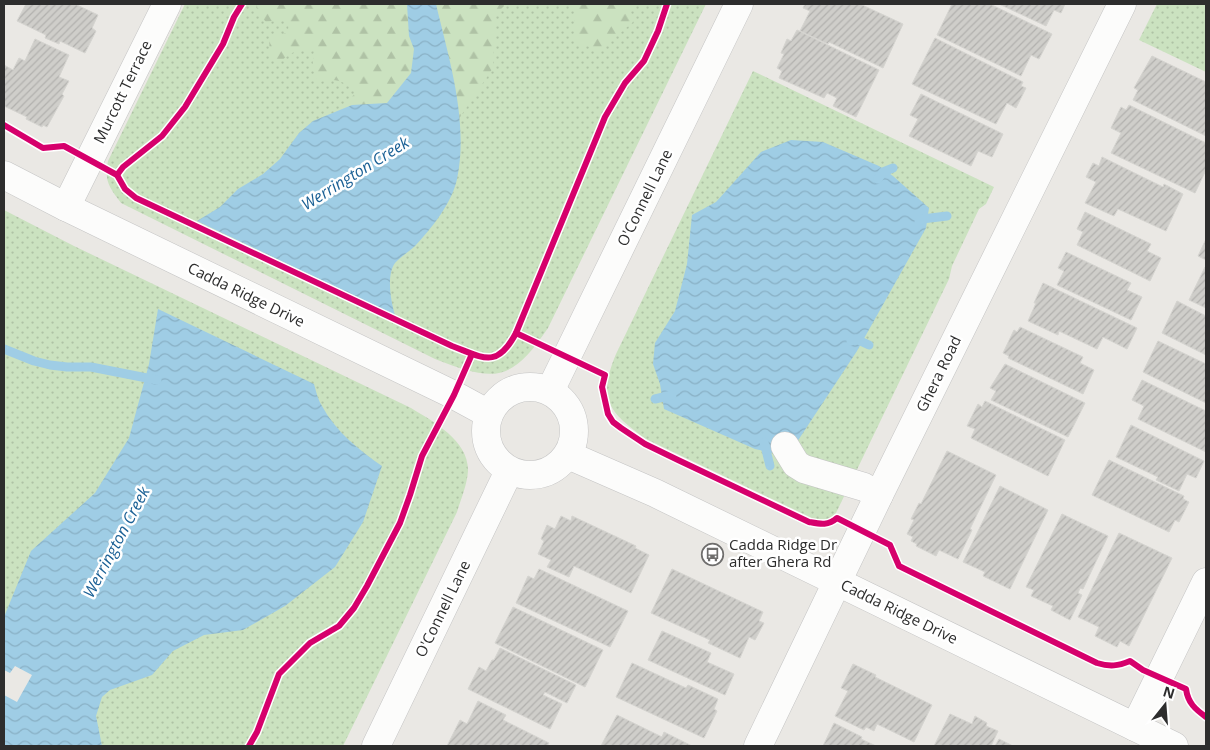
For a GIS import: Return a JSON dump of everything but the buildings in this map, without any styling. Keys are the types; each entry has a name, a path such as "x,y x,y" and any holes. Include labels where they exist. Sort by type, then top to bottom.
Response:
{"street":[{"name":"Murcott Terrace","path":"66,207 167,4"},
{"name":"O'Connell Lane","path":"550,391 739,4"},
{"name":"Ghera Road","path":"758,746 879,495 1122,4"},
{"name":"Cadda Ridge Drive","path":"4,174 66,207 454,395 489,414"},
{"path":"536,387 550,391 562,400 570,412 574,426 574,442 568,455 559,465 548,472 535,476 522,475 510,471 499,463 491,453 486,440 489,414 496,402 508,393 521,388 536,387"},
{"path":"785,446 796,464 804,469 864,487 879,495"},
{"name":"Cadda Ridge Drive","path":"568,455 655,493 1174,746"},
{"name":"O'Connell Lane","path":"376,746 510,471"},
{"path":"1135,727 1206,582"}],"green space":[{"path":"185,4 706,4 548,328 535,346 512,368 500,373 487,374 472,372 435,359 121,203 108,183 108,161"},
{"path":"256,4 506,4 495,15 493,68 446,138 339,115 356,92 346,84 338,81 318,82 313,67 314,51 303,50 295,52 279,63 270,56 269,36 288,33 289,19 266,22 258,13"},
{"path":"575,4 629,4 633,22 600,50 574,42"},
{"path":"1157,4 1206,4 1206,72 1139,40"},
{"path":"753,71 994,187 986,204 979,209 952,266 949,279 836,513 825,520 812,518 646,439 623,421 615,412 607,394 607,383 616,354"},
{"path":"4,210 74,246 411,408 439,426 463,450 467,460 468,471 457,512 343,746 4,746"}],"water":[{"name":"Werrington Creek","path":"407,4 436,4 452,69 461,135 457,179 451,197 434,224 392,268 390,289 395,315 197,221 220,207 238,189 263,174 280,159 299,133 313,121 352,105 387,103 411,73 414,49 409,36"},
{"path":"791,140 823,142 879,166 929,208 926,228 857,351 793,448 777,454 755,449 664,409 660,384 653,364 655,343 675,311 687,264 692,215 716,202 761,152"},
{"name":"Werrington Creek","path":"158,309 314,384 321,404 334,424 357,447 382,466 363,522 335,567 285,606 243,630 204,635 173,651 152,675 110,690 102,697 96,716 102,746 4,746 4,617 31,551 95,493 129,438 149,364"}],"pier":[{"path":"15,666 32,675 17,702 4,695 4,670 10,673"}],"waterway":[{"path":"878,179 883,172 893,168"},
{"path":"919,221 947,216"},
{"path":"851,341 856,339 869,345"},
{"path":"4,349 50,365 91,367 157,380"},
{"path":"655,399 672,395"},
{"path":"764,442 770,466"}],"cycle path":[{"path":"117,175 123,167 162,136 185,107 223,44 234,17 242,4"},
{"path":"4,125 43,148 64,146 117,175 125,189 136,198 452,346 481,357 489,358 502,352 516,333 605,117 625,83 644,61 658,31 667,4"},
{"path":"516,333 605,375 602,387 608,414 613,422 645,444 809,522 820,524 834,521 837,518 890,545 899,566 1097,663 1114,665 1130,661 1143,670 1186,689 1188,698 1206,717"},
{"path":"249,746 257,732 279,674 310,643 339,626 354,608 367,586 400,523 422,456 454,395 472,354"}],"place":[{"name":"Cadda Ridge Dr after Ghera Rd","path":"713,554"}]}
